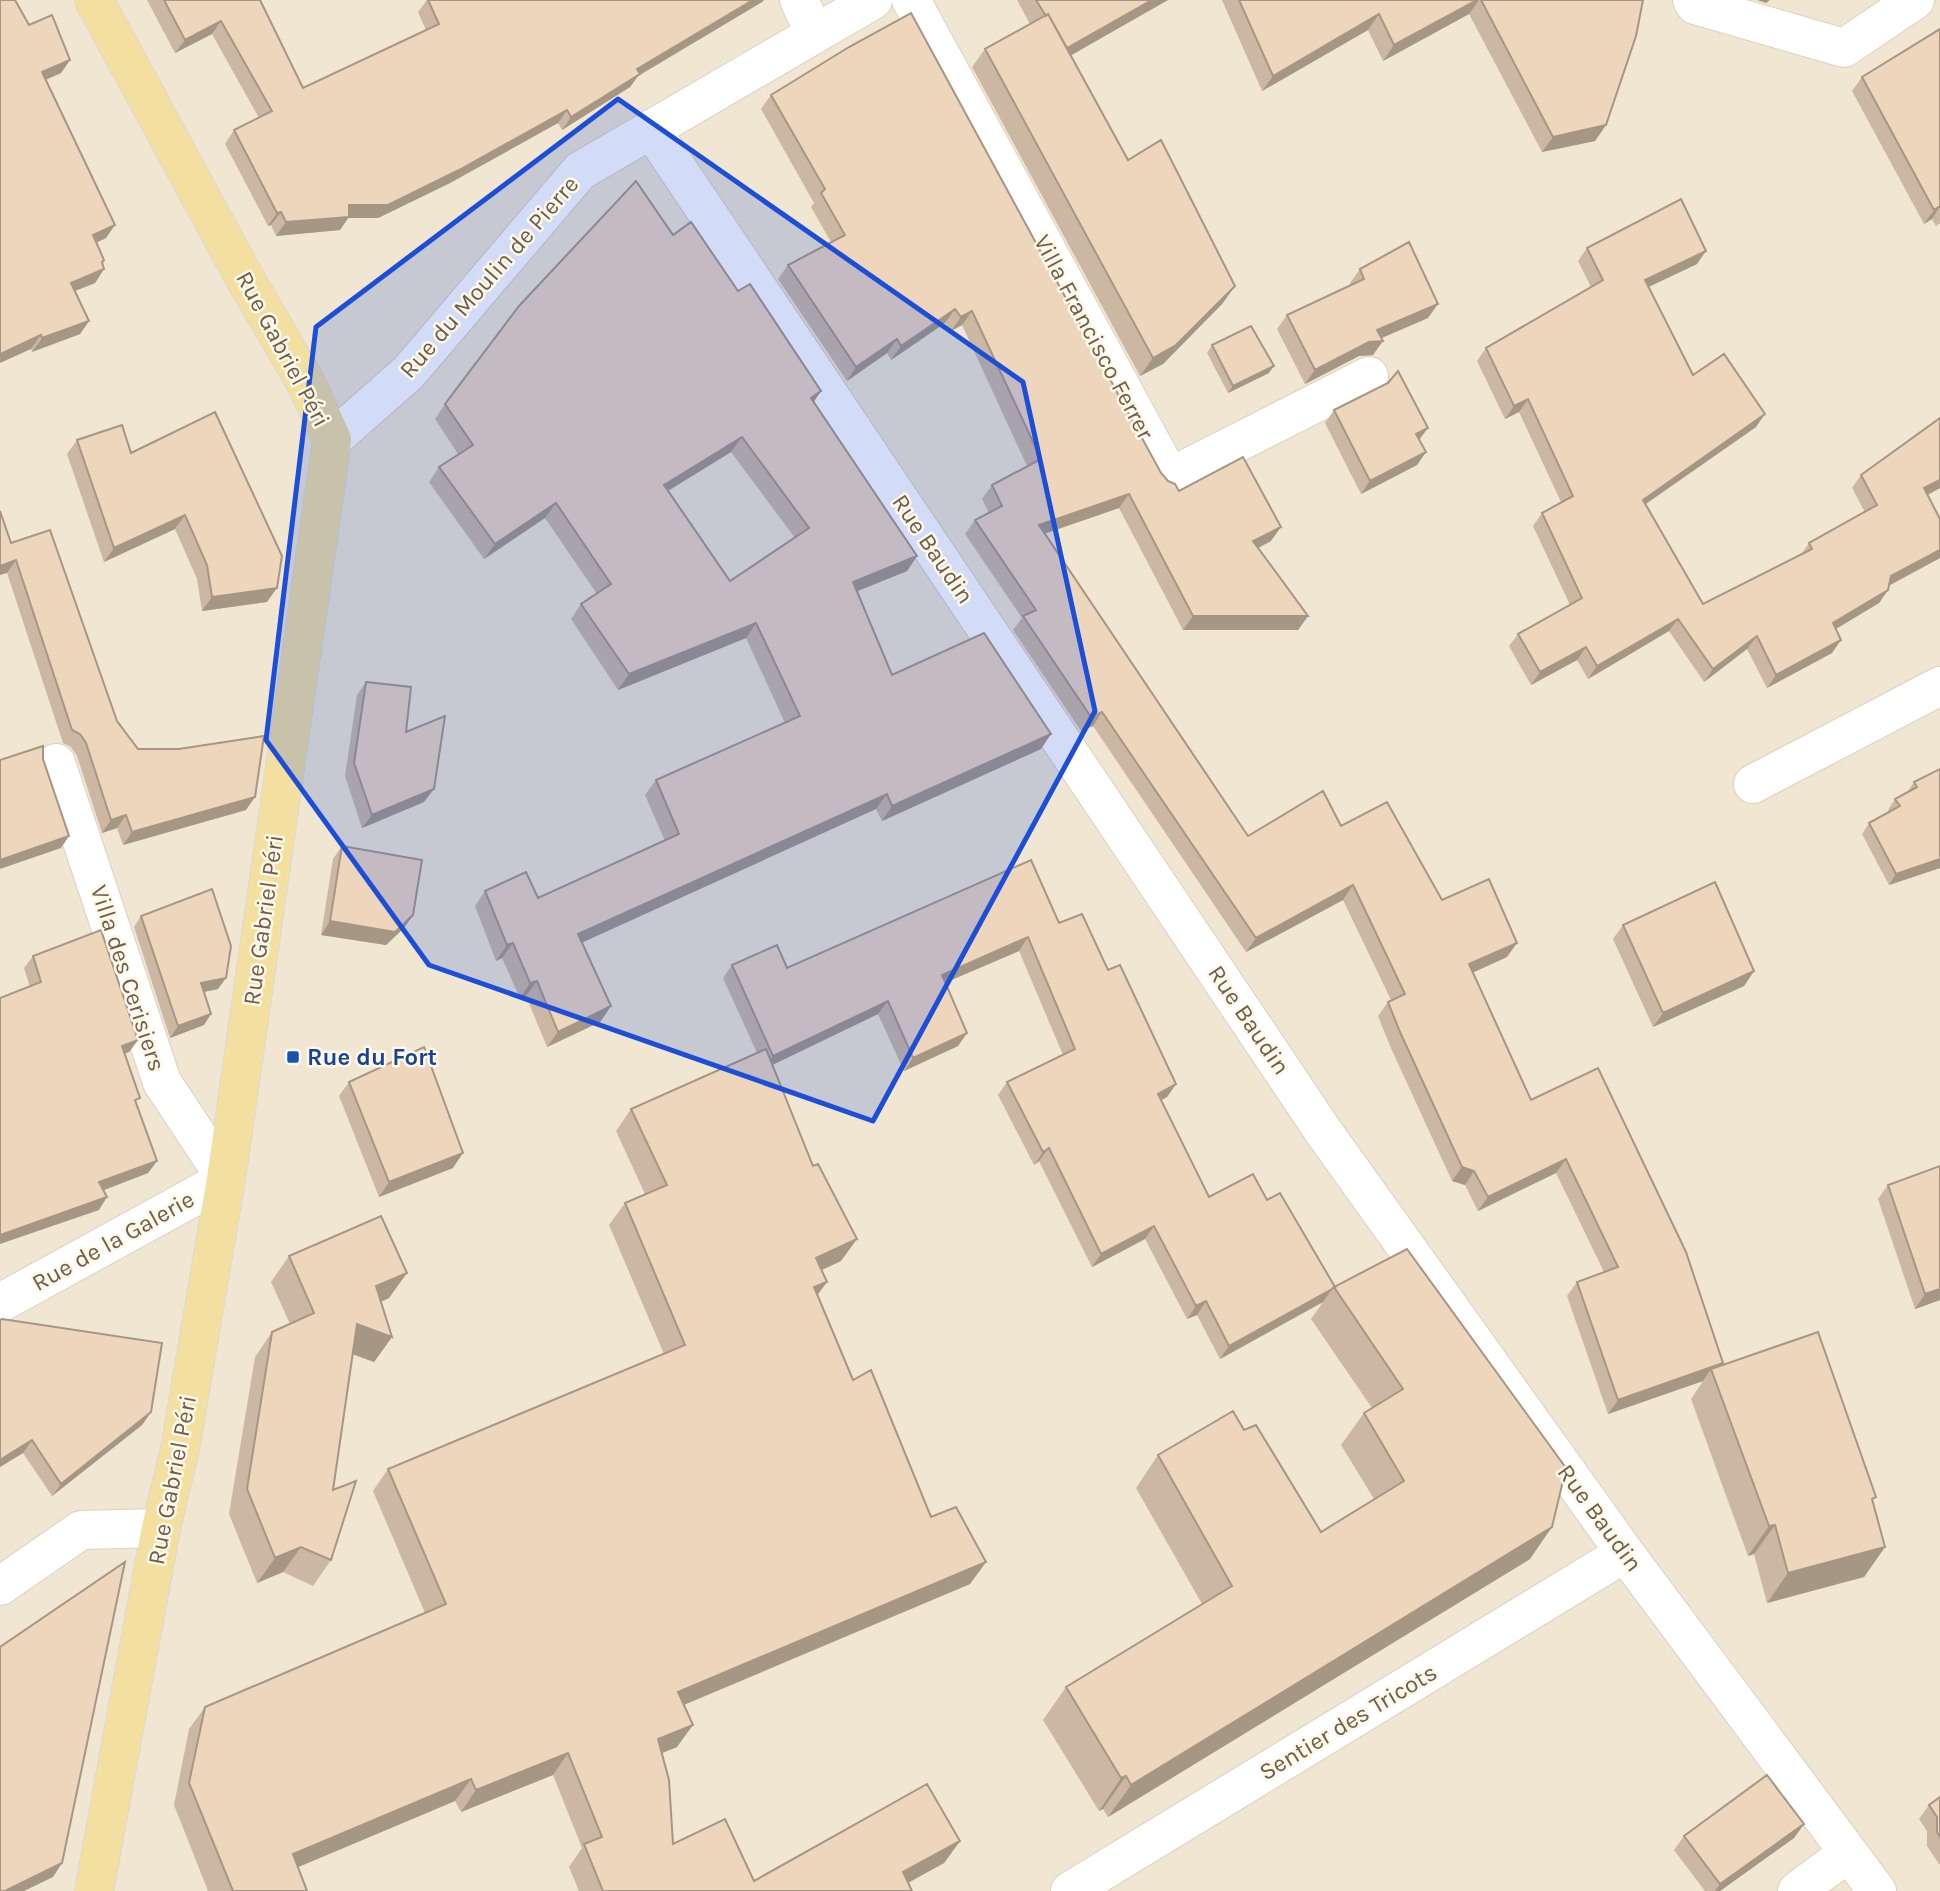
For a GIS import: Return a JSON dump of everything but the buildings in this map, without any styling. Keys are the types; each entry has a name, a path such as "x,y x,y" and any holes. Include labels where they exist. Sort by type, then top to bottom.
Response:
{"main road":[{"name":"Rue Gabriel Péri","path":"94,0 237,263 306,383 332,440 226,1179 180,1449 161,1528 94,1891"}],"street":[{"name":"Rue du Moulin de Pierre","path":"332,440 409,372 580,171 650,129 806,17 873,0"},
{"name":"Villa Francisco Ferrer","path":"911,0 1170,477 1369,376"},
{"path":"1692,0 1695,5 1844,48 1915,0"},
{"name":"Rue Baudin","path":"650,129 1324,1131 1625,1553 1877,1891"},
{"path":"1753,784 1940,686"},
{"name":"Villa des Cerisiers","path":"56,763 162,1082 226,1179"},
{"name":"Rue de la Galerie","path":"0,1303 226,1179"},
{"path":"0,1586 81,1530 161,1528"},
{"name":"Sentier des Tricots","path":"1070,1891 1625,1553"},
{"path":"1797,1891 1848,1853"}],"highlighted area":[{"path":"618,99 1023,382 1095,711 873,1121 429,965 266,740 316,327"}],"shaded area":[{"path":"0,0 1940,0 1940,1891 0,1891"}],"place":[{"name":"Rue du Fort","path":"293,1057"}]}
